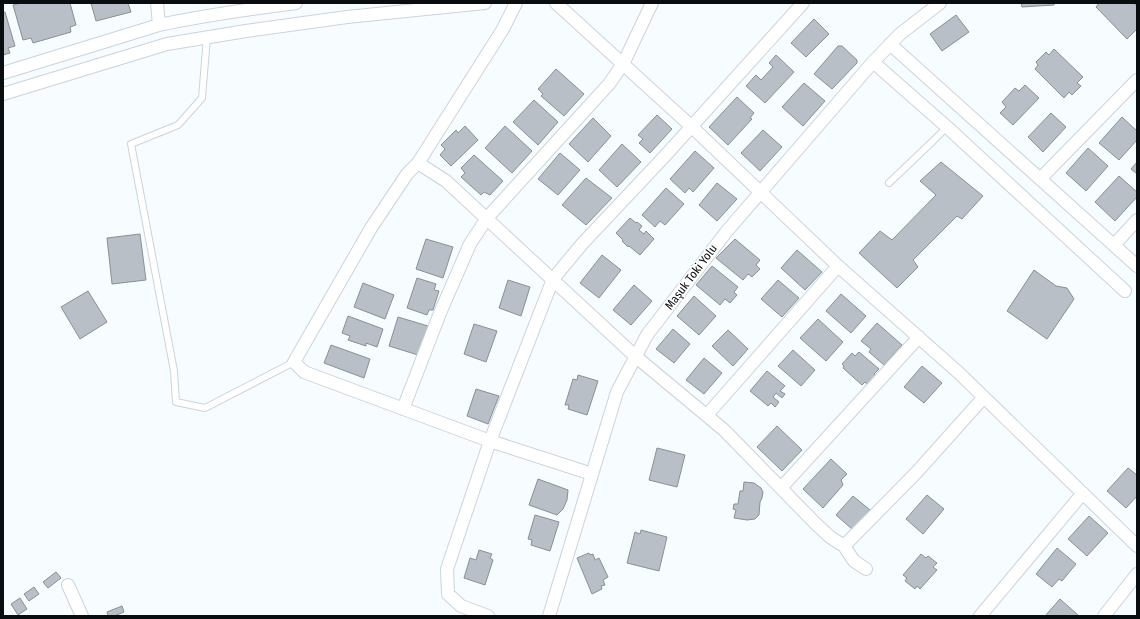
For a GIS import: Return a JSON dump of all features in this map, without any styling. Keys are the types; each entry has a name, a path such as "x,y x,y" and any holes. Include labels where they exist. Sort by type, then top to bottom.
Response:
{"street":[{"path":"157,3 159,25"},
{"path":"3,74 159,25 244,6 296,3"},
{"path":"3,94 167,44 347,17 485,3"},
{"path":"516,3 503,28 418,163 407,174 371,228 294,362 304,372 490,441 592,474"},
{"path":"556,3 692,127 838,266 959,373 1137,546"},
{"path":"403,409 440,313 467,251 487,218 609,84 622,64 652,3"},
{"path":"488,616 461,606 448,594 447,570 490,441 553,279 582,244 692,127 803,3"},
{"name":"Maşuk Toki Yolu","path":"549,616 617,392 635,356 652,329 727,231 873,62 900,34 940,3"},
{"path":"244,6 246,31"},
{"path":"890,44 1137,266"},
{"path":"873,62 1125,291"},
{"path":"1040,179 1137,80"},
{"path":"418,163 446,180 635,356 724,430 830,537 844,546 854,561 866,569"},
{"path":"1114,246 1137,220"},
{"path":"706,415 838,266"},
{"path":"781,488 919,337"},
{"path":"844,546 916,473 984,397"},
{"path":"980,616 1083,493"},
{"path":"1104,616 1137,574"},
{"path":"68,585 82,616"}],"lane":[{"path":"207,37 202,98 178,124 131,144 174,371 176,402 205,408 294,362"},
{"path":"889,183 946,127"}],"building":[{"path":"21,3 70,3 76,25 70,27 71,32 33,43 31,38 23,40 13,5"},
{"path":"91,3 128,3 131,12 96,21"},
{"path":"1021,3 1054,3 1054,5 1022,7"},
{"path":"1099,3 1134,3 1137,6 1137,29 1127,39 1096,7"},
{"path":"3,12 5,12 15,46 8,48 10,53 3,55"},
{"path":"956,15 969,32 942,51 930,34"},
{"path":"814,19 829,34 806,57 791,43"},
{"path":"838,46 842,46 857,60 857,63 832,89 814,74"},
{"path":"1054,49 1083,77 1077,83 1081,86 1072,95 1069,92 1064,98 1035,69 1038,65 1036,62 1046,52 1049,55"},
{"path":"776,55 794,72 765,103 746,86 756,75 761,80 773,67 769,63"},
{"path":"556,69 584,94 564,116 541,96 543,94 538,89"},
{"path":"804,83 825,101 803,126 782,107"},
{"path":"1025,85 1039,98 1013,125 1000,113 1006,107 1002,102 1015,88 1019,91"},
{"path":"737,97 754,113 750,118 752,119 728,145 709,127"},
{"path":"534,100 558,122 538,145 513,122"},
{"path":"1051,113 1066,127 1043,152 1028,137"},
{"path":"657,115 672,129 650,153 639,143 643,139 638,135"},
{"path":"1122,117 1137,131 1137,140 1119,160 1099,143"},
{"path":"593,118 611,136 588,162 569,144"},
{"path":"465,126 478,140 451,166 440,155 445,149 441,145 456,130 458,133"},
{"path":"505,126 532,151 512,173 485,148"},
{"path":"763,130 782,147 760,171 741,153"},
{"path":"622,144 641,162 617,187 599,170"},
{"path":"1088,148 1108,166 1086,191 1066,173"},
{"path":"695,151 714,168 693,192 689,188 685,193 670,179"},
{"path":"560,153 580,170 558,195 538,179"},
{"path":"474,155 503,181 490,195 484,192 481,195 461,177 465,173 461,168"},
{"path":"941,162 983,196 962,219 957,216 913,260 918,267 897,288 859,253 880,231 892,240 936,195 920,181"},
{"path":"1137,162 1137,174 1131,169"},
{"path":"1119,176 1137,192 1137,197 1115,221 1095,202"},
{"path":"586,178 612,198 586,225 562,205"},
{"path":"717,183 737,199 717,221 699,205"},
{"path":"666,188 684,204 665,225 660,221 655,227 642,215"},
{"path":"630,218 642,226 639,230 644,234 646,231 654,239 640,255 629,246 628,247 616,233"},
{"path":"140,234 146,280 112,284 107,238"},
{"path":"426,239 453,247 443,278 416,269"},
{"path":"735,239 760,260 756,265 760,269 752,277 748,274 743,280 716,258"},
{"path":"797,250 822,272 805,290 781,268"},
{"path":"602,255 621,270 599,298 580,283"},
{"path":"712,266 738,287 734,292 737,295 730,303 725,299 720,305 696,285"},
{"path":"1034,270 1056,286 1067,288 1074,299 1047,339 1007,311"},
{"path":"417,278 436,284 434,290 439,291 433,310 429,310 427,315 407,308"},
{"path":"508,280 530,287 521,316 499,308"},
{"path":"778,280 799,298 782,317 761,299"},
{"path":"363,283 394,295 385,319 354,307"},
{"path":"634,285 652,301 631,325 613,310"},
{"path":"88,291 107,322 80,339 61,307"},
{"path":"841,294 866,316 851,333 826,311"},
{"path":"694,296 716,316 699,335 677,316"},
{"path":"348,316 383,329 377,347 366,343 366,346 348,340 350,336 342,333"},
{"path":"398,317 428,326 418,355 389,346"},
{"path":"818,319 843,342 826,361 800,338"},
{"path":"877,323 902,345 884,365 869,352 871,349 861,341"},
{"path":"474,324 497,331 486,362 464,354"},
{"path":"673,329 690,344 674,363 656,349"},
{"path":"728,330 748,349 733,366 712,346"},
{"path":"331,345 370,359 364,378 324,363"},
{"path":"793,350 815,370 801,386 778,366"},
{"path":"859,352 879,369 874,374 876,376 868,385 865,382 862,385 843,368 844,366 842,364 852,353 855,356"},
{"path":"704,358 722,373 704,394 686,380"},
{"path":"922,366 942,383 924,403 904,387"},
{"path":"767,371 785,386 780,391 785,394 782,398 776,393 773,397 779,402 775,407 771,403 768,406 750,391"},
{"path":"578,375 598,381 587,415 568,409 569,405 565,405 573,379 577,380"},
{"path":"476,389 499,396 488,424 467,416"},
{"path":"777,426 802,450 782,471 757,447"},
{"path":"657,448 685,455 677,487 649,480"},
{"path":"831,459 847,474 841,480 843,485 823,508 803,489"},
{"path":"1128,468 1137,475 1137,496 1126,508 1107,491"},
{"path":"538,479 568,490 567,500 563,509 557,515 529,505"},
{"path":"744,482 754,483 761,488 763,492 760,502 759,515 755,519 747,520 734,518 736,510 733,509 734,504 738,504 740,491 743,491"},
{"path":"927,495 944,509 923,534 906,519"},
{"path":"853,496 870,510 853,530 836,515"},
{"path":"535,515 559,522 550,551 531,545 532,540 528,539"},
{"path":"1089,516 1108,533 1087,556 1068,539"},
{"path":"641,530 667,537 659,571 627,563 635,532 640,534"},
{"path":"1057,548 1076,564 1062,581 1059,579 1052,587 1036,574"},
{"path":"479,550 492,554 490,558 493,560 485,585 464,578 470,558 476,560"},
{"path":"589,553 590,555 593,554 595,560 599,558 608,577 603,580 605,585 601,586 602,589 592,594 577,558"},
{"path":"921,554 926,558 928,556 937,563 933,567 937,570 920,589 917,586 915,589 905,581 907,578 903,575"},
{"path":"56,572 61,578 48,588 43,582"},
{"path":"34,587 39,594 29,601 24,594"},
{"path":"20,598 27,609 18,615 11,604"},
{"path":"1060,599 1079,616 1045,616"},
{"path":"122,606 124,612 114,616 108,616 107,612"}]}
